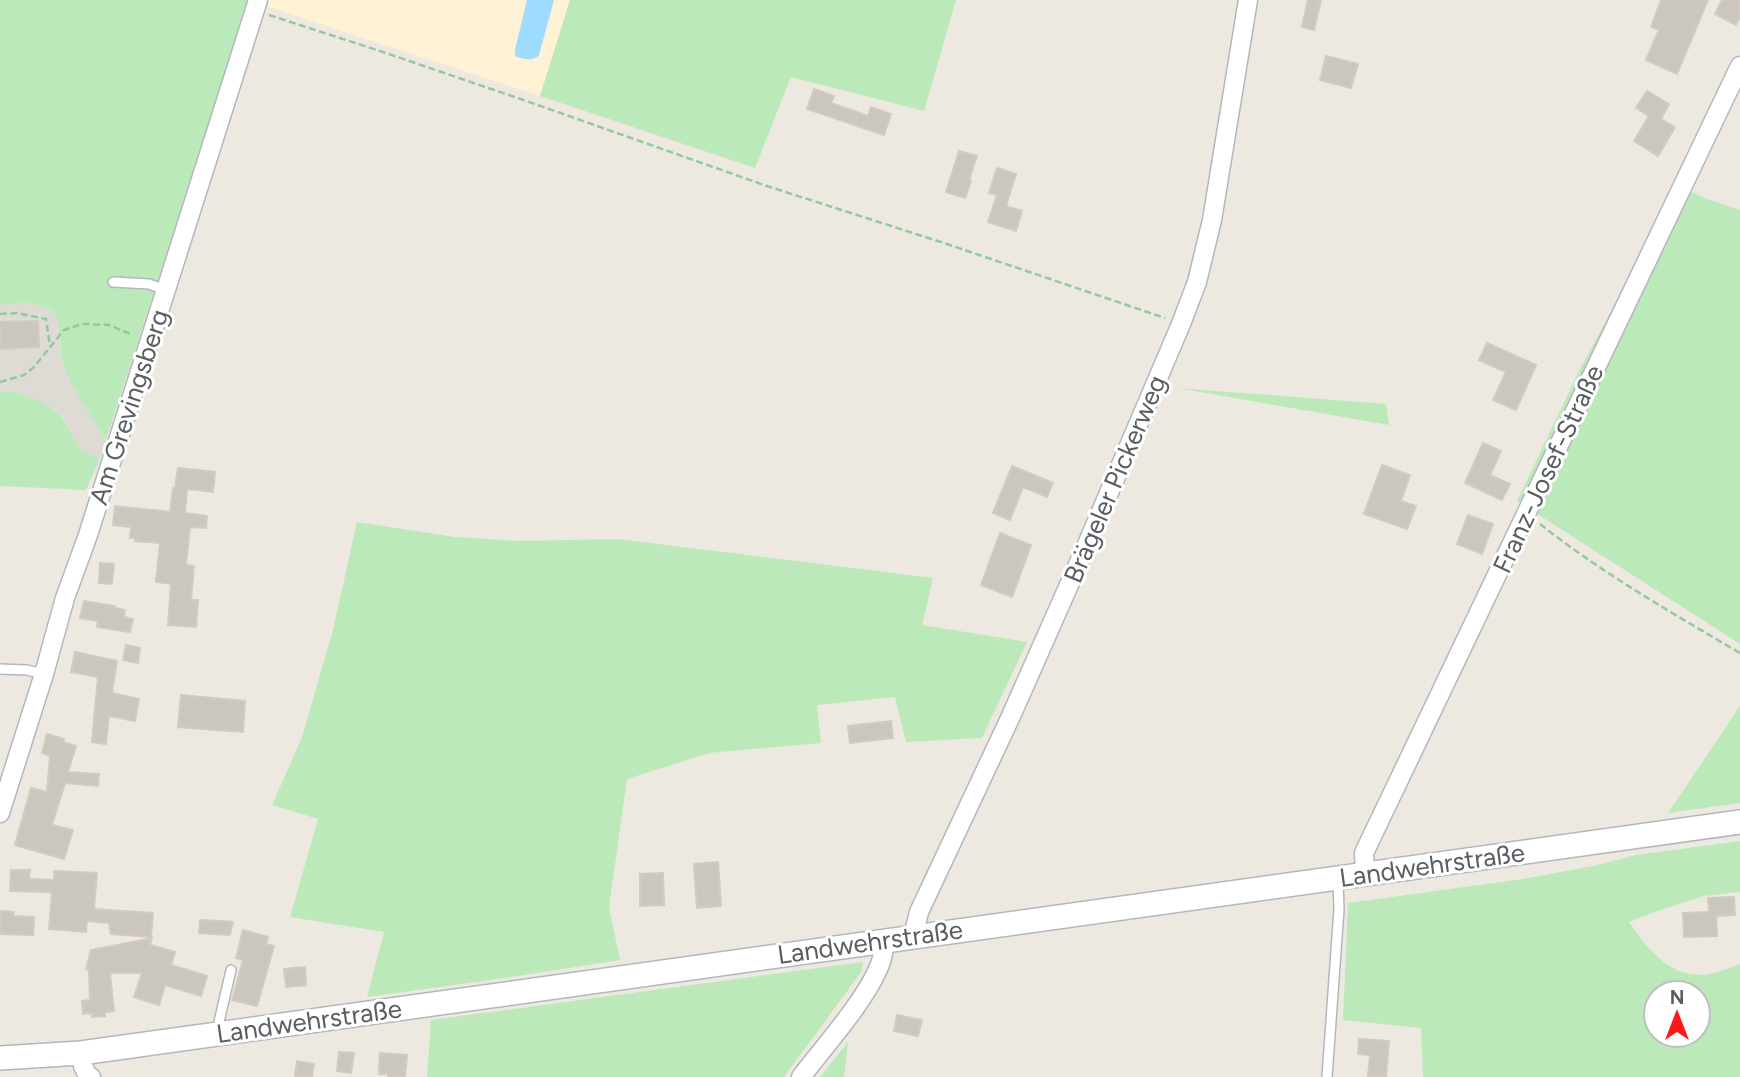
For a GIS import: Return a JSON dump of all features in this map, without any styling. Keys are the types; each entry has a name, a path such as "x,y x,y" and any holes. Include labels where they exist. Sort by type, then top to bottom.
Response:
{"street":[{"name":"Brägeler Pickerweg","path":"913,936 919,912 1012,716 1197,282 1212,220 1248,0"},
{"name":"Am Grevingsberg","path":"0,813 65,598 88,535 256,6"},
{"name":"Franz-Josef-Straße","path":"1365,874 1364,853 1740,66"},
{"name":"Landwehrstraße","path":"0,1058 81,1053 1740,822"},
{"path":"801,1077 860,1000 880,967 885,940"},
{"path":"81,1053 83,1066 91,1077"}],"lane":[{"path":"113,282 149,284 166,290"},
{"path":"0,670 27,670 44,674"},
{"path":"1327,1077 1339,909 1337,878"},
{"path":"221,1033 219,1022 231,970"}],"path":[{"path":"256,6 275,16 536,104 767,187 947,244 1181,324"},
{"path":"0,314 17,313 46,319 50,346"},
{"path":"0,382 24,375 34,367 64,330 82,324 109,326 150,341"},
{"path":"1527,513 1562,541 1740,653"}],"shaded area":[{"path":"265,0 570,0 540,96 263,5"},
{"path":"30,303 53,310 59,329 61,359 71,384 106,440 100,459 81,450 60,413 17,392 0,392 0,305"}],"green space":[{"path":"0,0 249,0 106,440 71,384 61,358 59,329 53,310 29,303 0,305"},
{"path":"570,0 956,0 924,111 791,77 755,168 540,96"},
{"path":"1689,191 1740,210 1740,644 1517,501 1580,369 1667,207"},
{"path":"1177,388 1386,404 1389,425"},
{"path":"0,392 17,392 42,402 60,414 81,450 100,459 86,490 0,486"},
{"path":"357,522 455,537 516,541 618,539 933,578 922,625 1027,642 982,738 906,742 895,697 817,705 821,743 709,753 627,779 609,907 620,960 367,997 384,932 290,917 318,819 272,805 302,737 333,630"},
{"path":"1740,706 1740,803 1668,813"},
{"path":"1740,841 1740,892 1704,896 1629,922 1654,954 1675,969 1700,975 1740,964 1740,1077 1423,1077 1421,1028 1343,1020 1348,903 1523,879 1636,855"},
{"path":"863,962 862,971 784,1077 427,1077 431,1020"},
{"path":"848,1042 844,1077 820,1077"}],"water":[{"path":"527,0 554,0 539,55 531,59 515,56"}],"building":[{"path":"1308,0 1321,0 1314,30 1302,27"},
{"path":"1661,0 1708,0 1677,74 1646,60 1659,30 1651,27"},
{"path":"1722,0 1740,0 1740,17 1736,25 1715,14"},
{"path":"1326,56 1358,64 1351,88 1320,80"},
{"path":"814,89 834,96 831,103 868,116 871,107 891,114 884,135 807,109"},
{"path":"1647,91 1669,104 1661,119 1675,127 1658,156 1634,141 1649,116 1636,108"},
{"path":"959,151 977,156 965,198 946,192"},
{"path":"997,168 1016,174 1006,206 1022,211 1016,231 988,222 997,195 989,193"},
{"path":"38,321 39,347 0,349 0,322"},
{"path":"1487,343 1536,365 1516,410 1493,400 1506,372 1479,360"},
{"path":"1483,443 1501,451 1490,475 1510,484 1502,500 1465,483"},
{"path":"1382,465 1410,475 1401,501 1416,506 1407,529 1364,514"},
{"path":"1012,466 1053,483 1047,497 1023,487 1010,520 993,513"},
{"path":"178,468 215,472 213,492 187,489 185,513 207,516 206,528 190,527 186,565 194,566 191,600 198,600 196,627 168,625 171,584 156,582 160,543 135,541 135,538 130,538 131,527 113,525 115,506 170,512"},
{"path":"1468,515 1493,524 1482,554 1457,544"},
{"path":"1000,533 1031,545 1012,597 981,585"},
{"path":"100,563 114,564 112,584 99,583"},
{"path":"84,601 125,610 124,617 133,619 130,632 97,627 98,621 80,618"},
{"path":"126,645 140,648 138,663 123,660"},
{"path":"75,652 117,661 112,693 139,699 135,721 109,716 106,744 92,742 98,677 71,672"},
{"path":"181,695 245,701 243,732 178,727"},
{"path":"891,721 893,738 850,743 848,726"},
{"path":"47,734 76,746 68,772 99,774 98,786 65,783 52,825 73,830 64,859 15,845 31,788 47,792 50,756 42,753"},
{"path":"718,862 721,906 697,908 694,864"},
{"path":"11,870 30,870 29,879 54,880 54,871 97,873 94,909 153,913 151,937 111,934 109,923 87,921 86,932 49,929 52,892 10,891"},
{"path":"663,873 664,905 640,906 640,874"},
{"path":"1734,897 1735,915 1716,916 1717,936 1684,937 1683,913 1709,912 1708,898"},
{"path":"0,911 14,912 13,916 34,917 33,935 0,934"},
{"path":"200,920 233,922 230,935 199,933"},
{"path":"243,930 268,937 266,944 274,946 257,1006 232,1000 243,960 236,958"},
{"path":"152,938 150,945 175,952 171,965 207,976 201,996 165,985 159,1005 134,997 142,973 110,973 114,1011 105,1012 105,1016 92,1017 92,1013 83,1014 82,1001 90,1000 89,970 86,969 91,950"},
{"path":"305,967 306,985 286,987 284,969"},
{"path":"897,1015 922,1020 918,1036 894,1031"},
{"path":"1359,1039 1389,1041 1386,1077 1368,1077 1370,1055 1358,1054"},
{"path":"339,1052 354,1053 351,1073 337,1071"},
{"path":"380,1053 407,1055 405,1076 388,1077 388,1074 379,1074"},
{"path":"297,1061 314,1064 312,1077 295,1077"}]}
